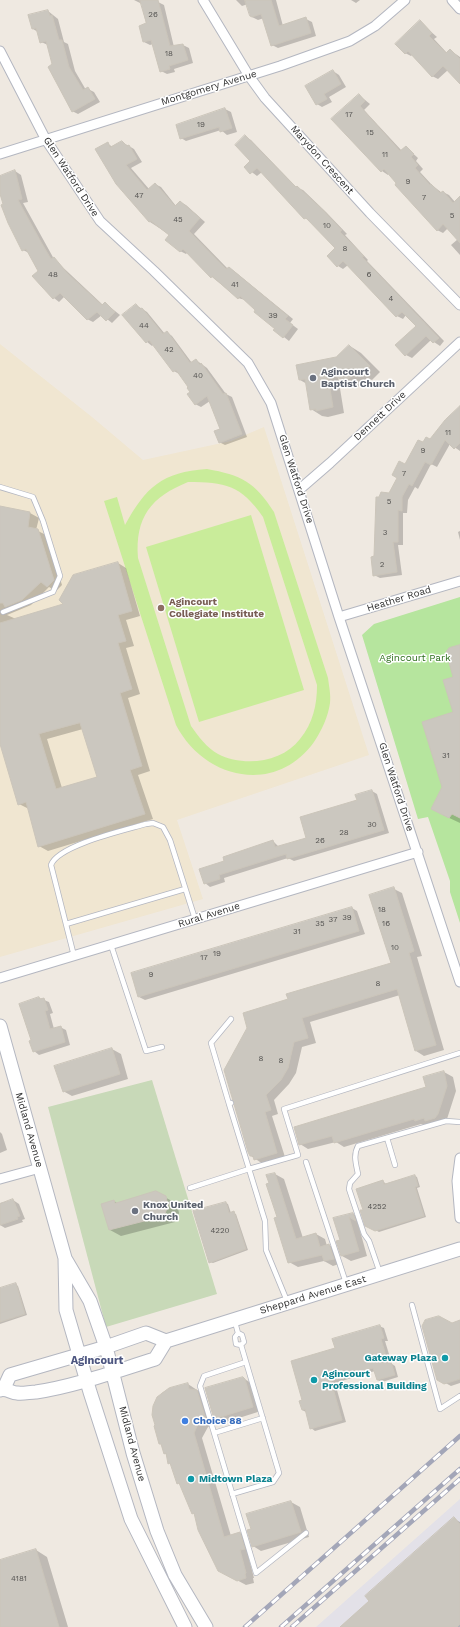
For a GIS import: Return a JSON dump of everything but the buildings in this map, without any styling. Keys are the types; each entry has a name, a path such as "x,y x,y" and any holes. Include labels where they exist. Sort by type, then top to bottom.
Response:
{"main road":[{"name":"Midland Avenue","path":"0,1026 65,1258 66,1310 87,1379 132,1518 185,1627"},
{"name":"Sheppard Avenue East","path":"166,1341 460,1249"},
{"name":"Midland Avenue","path":"65,1258 90,1301 106,1347 133,1453 157,1532 175,1575 206,1627"},
{"path":"146,1333 166,1341 155,1359 113,1372 36,1392 17,1393 2,1389 10,1374 106,1347 146,1333"}],"street":[{"name":"Marydon Crescent","path":"203,0 249,76 265,98 365,207 460,305"},
{"name":"Montgomery Avenue","path":"0,154 249,76 350,41 376,26 405,0"},
{"path":"452,0 460,8"},
{"name":"Glen Watford Drive","path":"0,50 46,140 100,221 154,270 248,363 271,403 300,489 339,617 460,982"},
{"name":"Dennett Drive","path":"300,489 460,342"},
{"name":"Heather Road","path":"339,617 460,581"},
{"name":"Rural Avenue","path":"0,978 418,852"},
{"path":"460,1158 457,1181 460,1218"},
{"path":"0,1179 40,1168"}],"lane":[{"path":"0,487 33,497 43,521 60,576 53,592 3,612"},
{"path":"74,956 51,870 53,861 84,842 146,824 158,824 166,831 195,920"},
{"path":"66,924 185,889"},
{"path":"111,945 146,1052 162,1047"},
{"path":"231,1019 210,1043 265,1221 266,1250 288,1303"},
{"path":"190,1188 298,1154 284,1109 460,1053"},
{"path":"380,1274 369,1241 364,1234 349,1189 350,1183 358,1174 355,1155 358,1146 446,1121 460,1122"},
{"path":"387,1138 395,1166"},
{"path":"306,1162 346,1284"},
{"path":"412,1305 440,1409 460,1396"},
{"path":"232,1494 273,1482 279,1473 241,1345 244,1342 242,1335 238,1333 234,1320"},
{"path":"246,1362 204,1376 200,1386 256,1574 306,1533"},
{"path":"214,1432 262,1418"}],"shaded area":[{"name":"Agincourt Collegiate Institute","path":"0,344 92,417 143,460 231,441 264,427 369,755 177,820 203,899 0,957"},
{"path":"460,1499 460,1627 316,1627"}],"green space":[{"path":"207,469 238,477 260,493 274,512 328,678 330,703 320,733 314,742 298,759 280,770 261,775 241,774 222,768 204,758 188,743 176,725 104,501 117,497 125,525 148,491 167,478 191,471","holes":["188,482 222,485 239,492 255,506 263,517 317,685 316,700 308,727 300,739 292,747 273,758 250,761 239,761 228,758 218,754 206,745 191,726 138,558 139,531 148,510 164,494 175,488"]},
{"path":"251,515 304,690 199,722 146,547"},
{"name":"Agincourt Park","path":"460,597 460,923 450,892 450,881 428,817 418,819 362,635 374,624"},
{"path":"152,1080 217,1294 106,1327 48,1107"}],"railway":[{"path":"245,1627 460,1436"},
{"path":"281,1627 460,1469"},
{"path":"292,1627 460,1479"}],"place":[{"name":"Agincourt Baptist Church","path":"313,378"},
{"name":"Agincourt Collegiate Institute","path":"161,608"},
{"name":"Knox United Church","path":"135,1211"},
{"name":"Gateway Plaza","path":"445,1358"},
{"name":"Agincourt Professional Building","path":"314,1380"},
{"name":"Choice 88","path":"185,1421"},
{"name":"Midtown Plaza","path":"191,1479"}],"district":[{"name":"Agincourt","path":"97,1361"}]}
